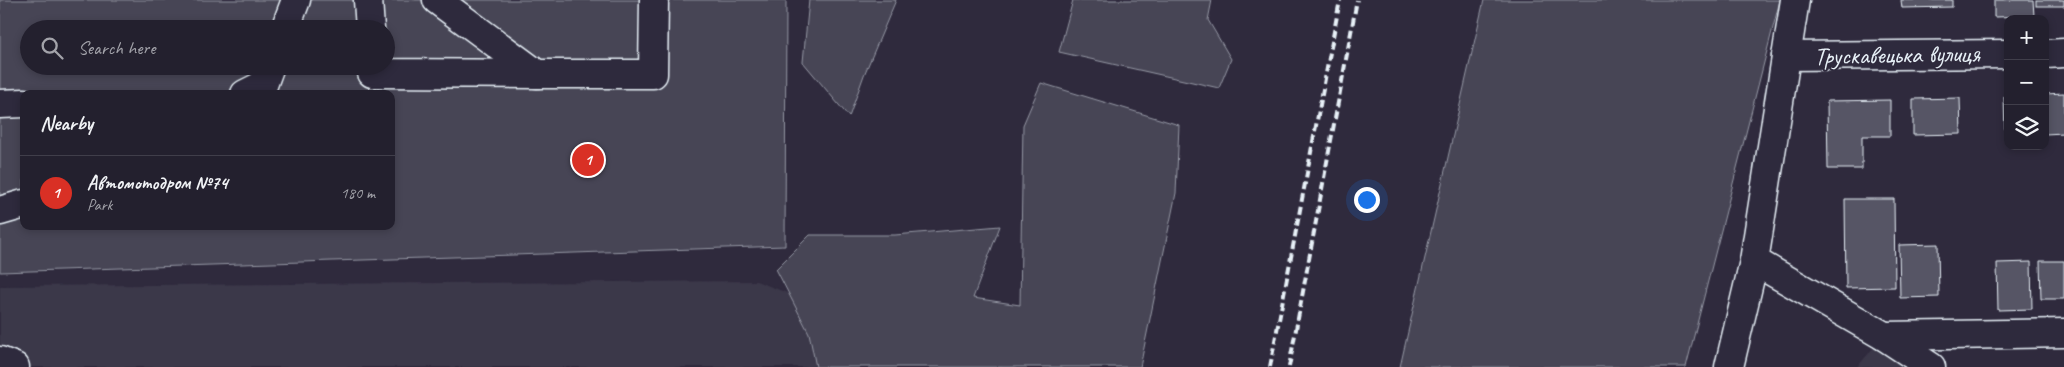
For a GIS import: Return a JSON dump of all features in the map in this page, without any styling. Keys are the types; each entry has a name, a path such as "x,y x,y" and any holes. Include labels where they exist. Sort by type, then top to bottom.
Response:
{"street":[{"path":"288,20 296,0"},
{"path":"368,0 369,20"},
{"path":"437,0 537,74"},
{"path":"395,73 653,74 654,0"},
{"path":"1729,367 1754,261 1796,0"},
{"path":"2049,54 2064,53"},
{"name":"Трускавецька вулиця","path":"1786,56 2004,54"},
{"path":"253,90 262,85 266,75"},
{"path":"0,104 20,103"},
{"path":"0,211 20,205"},
{"path":"1754,261 1884,336 1931,367"},
{"path":"1884,336 2064,333"},
{"path":"0,361 15,367"}],"shaded area":[{"path":"0,0 786,0 785,246 0,272"},
{"path":"809,0 896,0 864,75 849,117 803,62"},
{"path":"1073,0 1212,0 1208,20 1231,59 1219,88 1059,52"},
{"path":"1484,0 1780,0 1686,367 1400,367"},
{"path":"1041,83 1179,125 1176,193 1140,367 816,367 809,333 776,269 810,235 895,235 1000,226 973,298 1020,305 1023,125"},
{"path":"756,281 811,302 866,367 0,367 0,286"},
{"path":"1875,346 1906,367 1857,367"}],"building":[{"path":"1901,0 1952,0 1952,7 1902,8"},
{"path":"1994,0 2033,0 2034,15 1994,17"},
{"path":"2036,0 2064,0 2064,6 2036,6"},
{"path":"2064,93 2064,133 2049,134 2049,94"},
{"path":"1960,98 1961,134 1913,135 1913,99"},
{"path":"1890,100 1890,136 1862,136 1862,169 1828,169 1827,101"},
{"path":"1845,199 1894,199 1895,287 1846,288"},
{"path":"1938,244 1939,297 1900,298 1899,245"},
{"path":"2040,261 2064,261 2064,299 2041,299"},
{"path":"2031,262 2032,309 1998,310 1997,263"}],"railway":[{"path":"1270,367 1340,0"},
{"path":"1289,367 1357,0"}],"place":[{"name":"Автомотодром №74","path":"588,160"}]}
